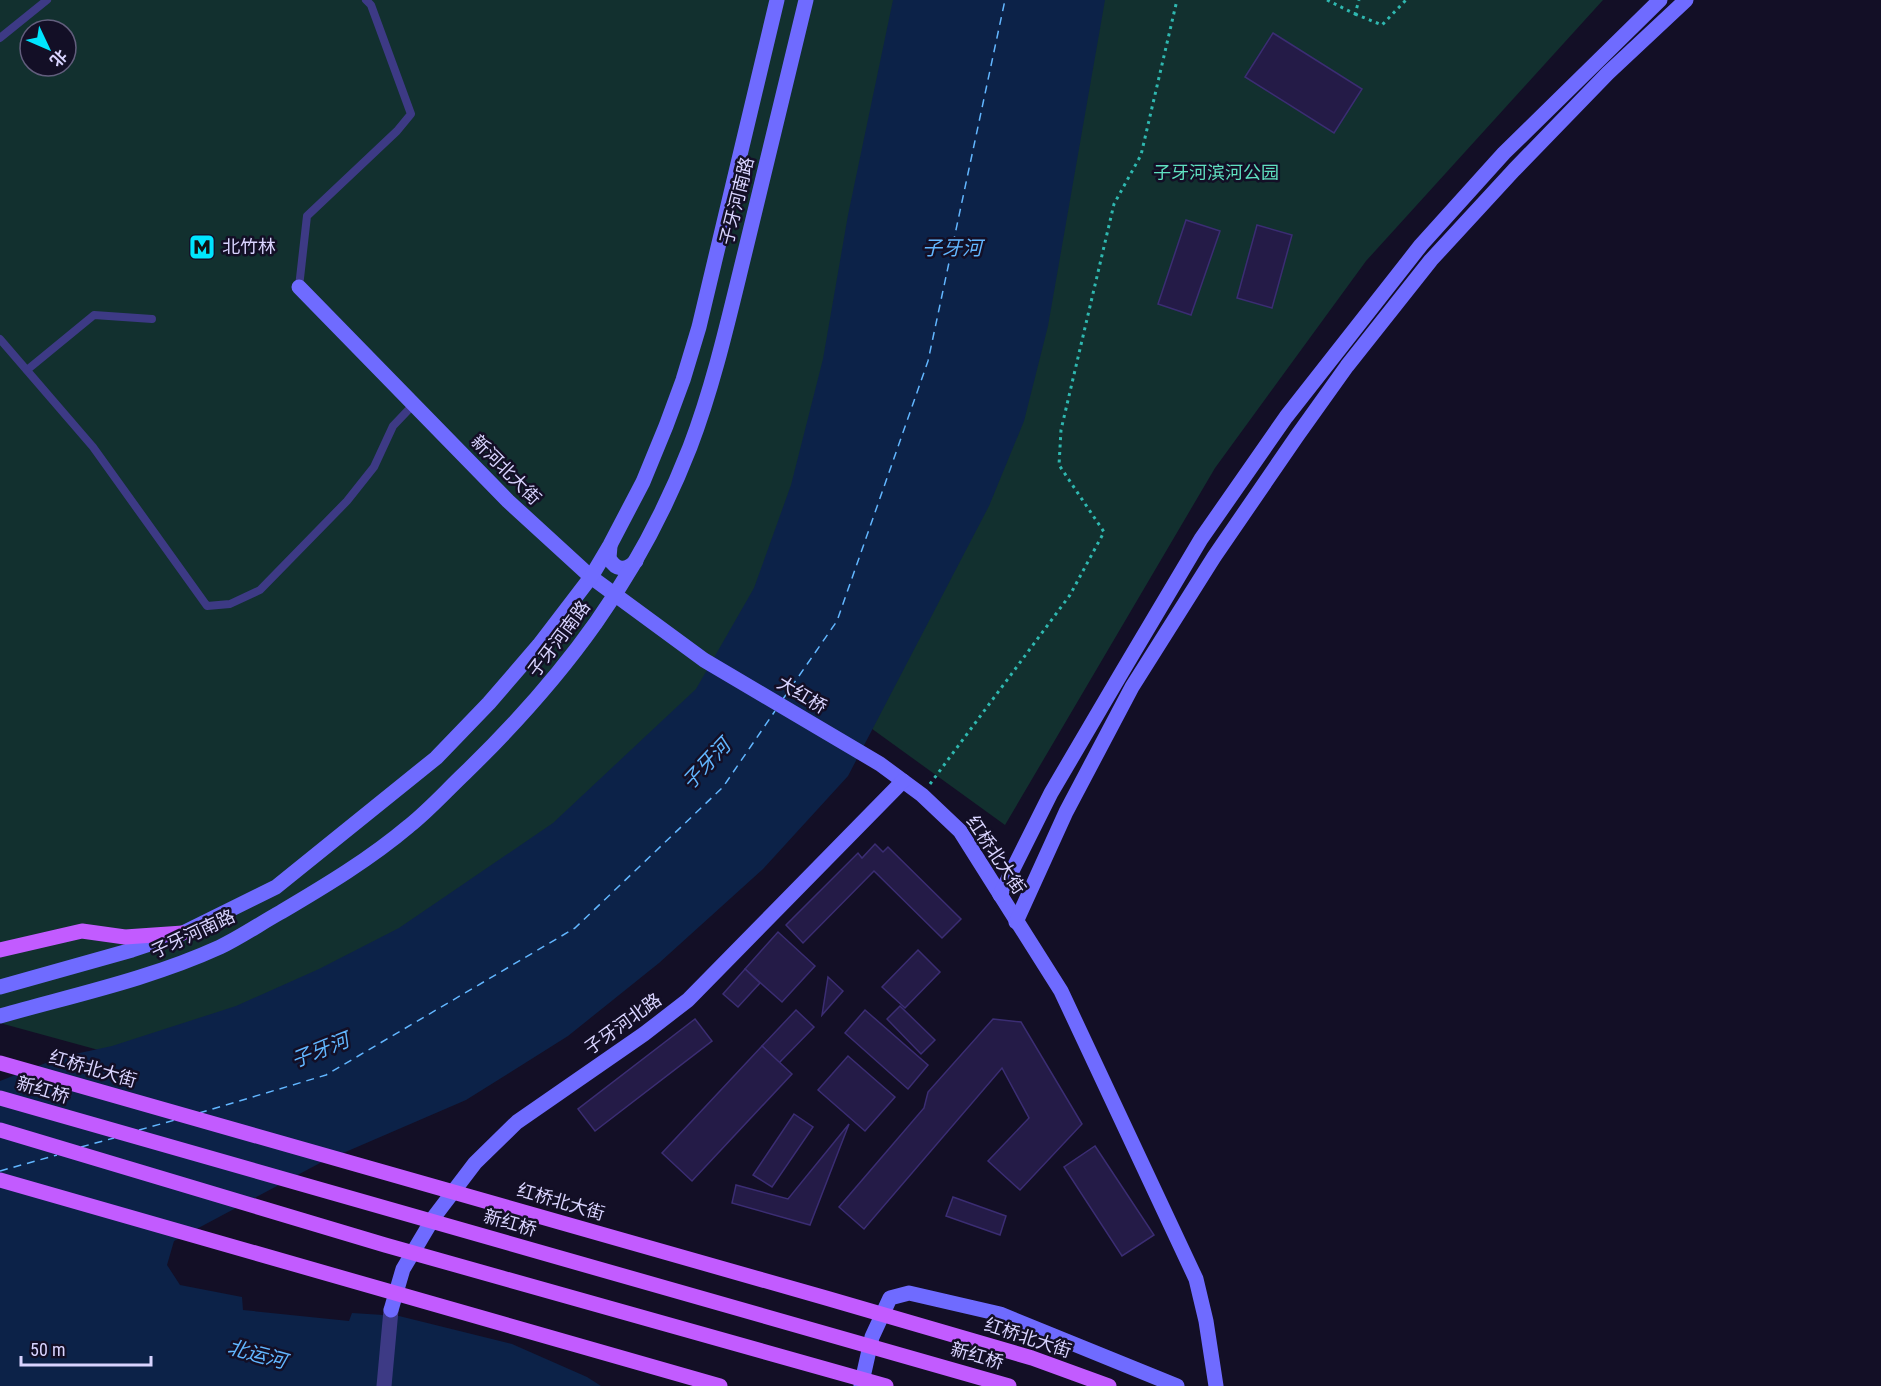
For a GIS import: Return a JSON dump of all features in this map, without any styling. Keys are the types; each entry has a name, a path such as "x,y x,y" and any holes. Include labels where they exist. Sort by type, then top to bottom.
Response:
{"main road":[{"path":"0,950 82,931 125,937 183,933"},
{"name":"红桥北大街","path":"0,1063 826,1298 1032,1358 1109,1386"},
{"name":"新红桥","path":"0,1098 1009,1386"},
{"path":"0,1130 385,1245 886,1386"},
{"path":"0,1180 720,1386"}],"street":[{"name":"子牙河南路","path":"0,987 132,950 183,933 276,886 436,758 489,703 525,661 591,577 643,482 666,426 699,327 777,0"},
{"name":"子牙河南路","path":"0,1016 156,974 222,946 340,877 410,826 510,729 567,664 616,596 636,561 662,512 691,445 711,382 806,0"},
{"path":"1000,895 1051,793 1201,539 1286,417 1428,236 1504,153 1660,0"},
{"path":"1016,922 1066,812 1132,687 1214,557 1347,366 1431,260 1514,170 1608,73 1686,0"},
{"name":"新河北大街","path":"299,287 508,501 591,577 704,660"},
{"path":"610,545 609,558 615,566 624,569 636,561"},
{"name":"大红桥","path":"704,660 880,764"},
{"name":"红桥北大街","path":"880,764 922,795 966,839 1061,991 1196,1279 1206,1321 1216,1386"},
{"name":"子牙河北路","path":"384,1386 391,1310 403,1269 434,1217 475,1163 517,1122 644,1034 688,1000 903,781"},
{"path":"861,1386 872,1337 890,1298 909,1293 1000,1314 1177,1386"}],"lane":[{"path":"0,38 47,0"},
{"path":"299,287 307,216 398,131 411,114 372,5 366,0"},
{"path":"27,370 94,315 152,319"},
{"path":"0,339 93,447 207,606 230,604 260,590 347,501 374,467 393,426 413,405"}],"path":[{"path":"922,795 1070,595 1104,532 1059,465 1061,430 1114,204 1141,155 1178,0"},
{"path":"1327,0 1382,25 1406,0"},
{"path":"1355,14 1359,0"}],"green space":[{"name":"北竹林","path":"0,0 924,0 821,463 698,706 529,865 334,988 124,1057 0,1023"},
{"name":"子牙河滨河公园","path":"1076,0 1603,0 1366,261 1215,468 1005,825 857,718"}],"water":[{"name":"子牙河","path":"893,0 1105,0 1048,326 1024,421 989,506 848,776 763,869 659,963 568,1036 466,1100 320,1163 174,1241 167,1265 180,1285 242,1297 243,1310 349,1321 352,1313 399,1316 512,1344 587,1377 601,1386 0,1386 0,1081 61,1057 112,1046 236,1006 319,969 399,928 553,823 696,689 754,588 791,485 823,359 848,215"}],"building":[{"path":"1273,33 1362,89 1334,133 1245,77"},
{"path":"1186,220 1220,231 1191,315 1158,304"},
{"path":"1257,225 1292,235 1272,308 1237,298"},
{"path":"875,844 883,852 888,847 961,919 942,938 874,871 803,943 786,925 858,853 862,858"},
{"path":"778,932 815,966 782,1002 745,969"},
{"path":"918,950 940,972 905,1008 882,987"},
{"path":"745,969 760,983 738,1007 723,994"},
{"path":"828,977 843,991 822,1015"},
{"path":"900,1006 935,1040 921,1054 887,1019"},
{"path":"796,1010 814,1027 779,1063 762,1046"},
{"path":"865,1010 928,1065 908,1089 845,1033"},
{"path":"695,1019 712,1041 595,1131 578,1109"},
{"path":"993,1019 1021,1022 1082,1124 1020,1190 988,1161 1029,1118 1002,1068 864,1229 839,1207 924,1108 928,1092"},
{"path":"762,1046 792,1074 692,1181 662,1153"},
{"path":"848,1056 895,1097 865,1131 818,1090"},
{"path":"794,1114 813,1127 772,1187 753,1175"},
{"path":"849,1124 810,1225 732,1203 736,1185 788,1199"},
{"path":"1095,1146 1154,1235 1122,1256 1064,1167"},
{"path":"953,1197 1006,1216 1000,1235 946,1216"}],"ferry route":[{"path":"783,699 837,621 928,361 1005,0"},
{"path":"199,1113 326,1075 575,928 723,787 775,711"},
{"path":"139,1130 175,1120"},
{"path":"81,1147 114,1138"},
{"path":"0,1171 57,1155"}],"place":[{"name":"北竹林","path":"202,247"}],"water label":[{"name":"北运河","path":"257,1354"}]}
